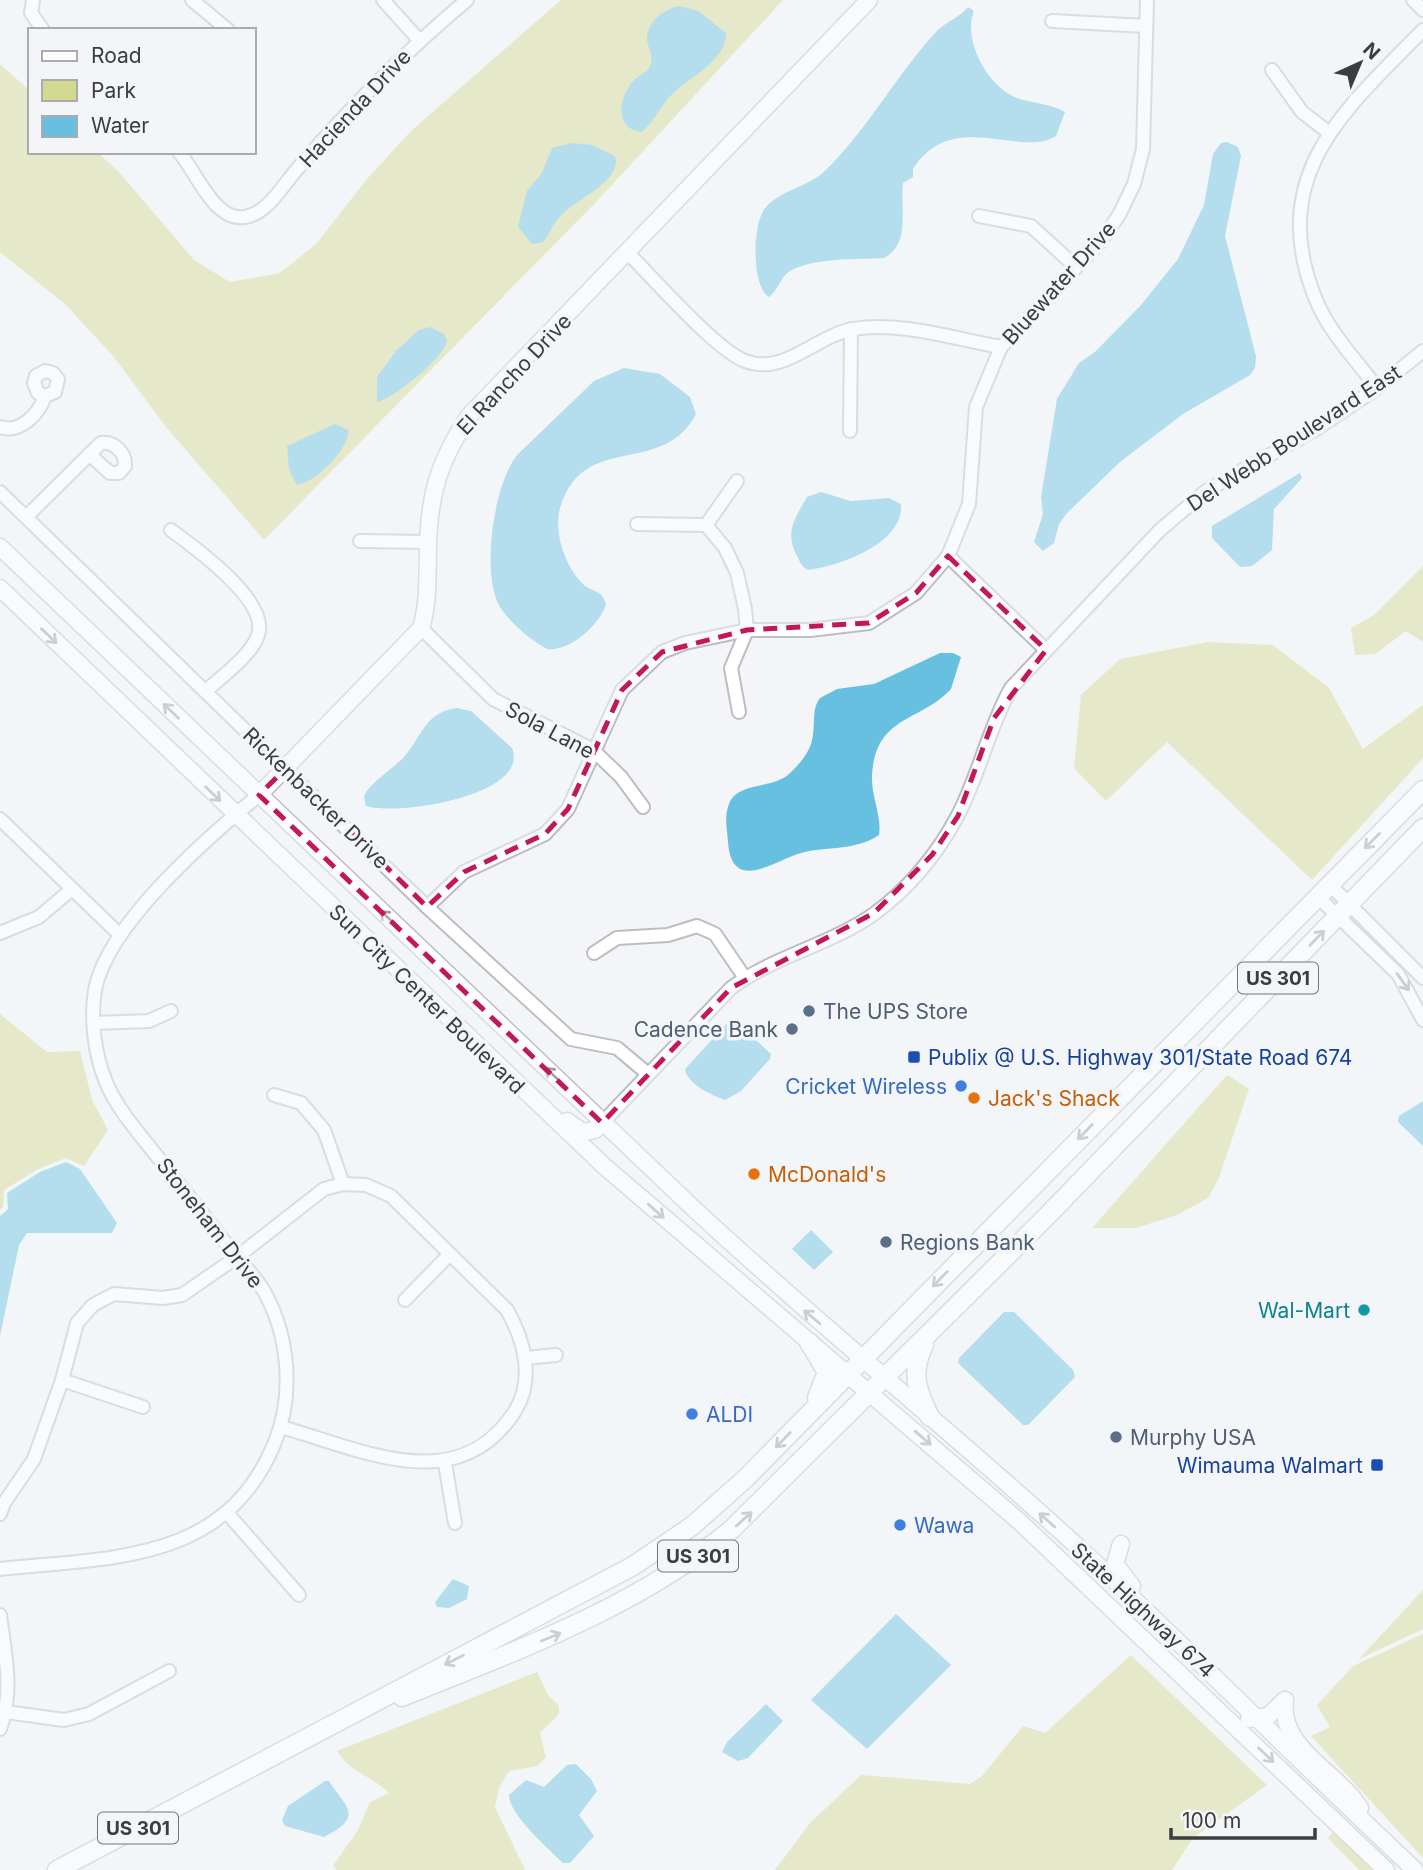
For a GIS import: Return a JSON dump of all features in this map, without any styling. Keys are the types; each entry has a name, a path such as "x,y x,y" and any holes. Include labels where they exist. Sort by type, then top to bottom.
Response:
{"main road":[{"name":"El Rancho Drive","path":"421,628 426,610 432,498 439,468 469,416 869,0"},
{"name":"Sun City Center Boulevard","path":"0,547 602,1122 793,1301 862,1359"},
{"name":"Sun City Center Boulevard","path":"0,588 604,1167 870,1392"},
{"path":"259,795 421,628"},
{"name":"US 301","path":"57,1870 328,1728 394,1690 580,1595 661,1548 726,1498 1423,790"},
{"name":"US 301","path":"328,1728 571,1629 667,1577 699,1555 761,1504 1423,828"},
{"path":"461,1031 490,1048 569,1123 583,1132 595,1130 602,1122"},
{"path":"930,1334 916,1361 915,1374 917,1392 930,1417"},
{"path":"809,1414 827,1373 810,1342"},
{"name":"State Highway 674","path":"862,1359 1086,1555 1415,1870"},
{"name":"State Highway 674","path":"870,1392 1020,1522 1386,1870"},
{"path":"1086,1555 1100,1555 1121,1544 1116,1557 1117,1569 1182,1637 1195,1659"},
{"path":"1117,1613 1143,1627 1245,1718 1257,1719 1275,1712 1285,1700"},
{"path":"1243,1706 1260,1710 1285,1700"},
{"path":"1285,1700 1284,1717 1289,1733 1353,1797 1375,1833"}],"street":[{"path":"33,0 31,13 42,28"},
{"path":"192,0 226,28"},
{"path":"383,0 419,40"},
{"name":"Hacienda Drive","path":"180,154 218,207 230,215 245,217 268,205 344,115 419,40 467,0"},
{"name":"Bluewater Drive","path":"428,907 464,872 545,834 568,809 622,690 662,652 685,642 747,630 810,629 869,623 916,593 948,556 970,504 976,407 1000,348 1076,267 1119,215 1134,184 1143,149 1147,0"},
{"path":"1413,0 1423,10"},
{"path":"1052,21 1146,26"},
{"path":"1377,388 1317,302 1305,265 1300,229 1304,190 1328,132 1423,30"},
{"path":"1272,70 1302,112 1328,132"},
{"path":"979,216 1031,226 1076,267"},
{"path":"628,253 718,343 744,361 770,366 791,358 822,339 852,329 899,329 1000,348"},
{"path":"850,431 852,329"},
{"name":"Del Webb Boulevard East","path":"602,1122 731,988 745,978 839,936 874,913 908,884 932,855 958,816 994,718 1011,688 1160,530 1206,491 1316,429 1377,388 1423,351"},
{"path":"0,426 9,429 20,427 43,404 45,396"},
{"path":"26,517 89,454"},
{"path":"706,525 737,481"},
{"name":"Rickenbacker Drive","path":"0,492 428,907 571,1040 617,1048 648,1074"},
{"path":"637,524 706,525 725,548 737,573 747,630 731,668 739,712"},
{"path":"170,530 209,558 233,582 258,616 259,634 251,647 206,691"},
{"path":"360,541 428,542"},
{"path":"948,556 1046,650"},
{"name":"Sola Lane","path":"421,628 493,699 593,750 621,777 643,807"},
{"name":"Stoneham Drive","path":"0,1569 147,1553 193,1535 228,1514 254,1485 281,1427 287,1383 282,1334 264,1292 117,1101 107,1083 97,1053 94,1023 99,978 120,935 159,889 259,795"},
{"path":"0,819 120,935"},
{"path":"0,933 38,917 72,889"},
{"path":"1323,890 1423,978"},
{"path":"1344,910 1398,974 1423,1020"},
{"path":"594,953 617,937 668,935 697,926 715,934 745,978"},
{"path":"94,1023 149,1021 171,1011"},
{"path":"274,1095 301,1103 324,1130 343,1184"},
{"path":"0,1514 4,1503 34,1459 62,1380 77,1323 93,1305 114,1294 163,1298 182,1295 237,1257 324,1189 343,1184 366,1185 391,1196 507,1310 519,1331 526,1358 520,1404 505,1427 479,1450 445,1463 408,1462 281,1427"},
{"path":"405,1300 450,1254"},
{"path":"526,1358 556,1355"},
{"path":"62,1380 143,1406"},
{"path":"445,1463 455,1523"},
{"path":"228,1514 299,1595"},
{"path":"0,1615 8,1680 6,1712 0,1729"},
{"path":"6,1712 64,1720 89,1714 169,1671"}],"highlighted area":[{"path":"948,556 1046,650 994,718 958,816 932,855 874,913 731,988 602,1123 259,795 286,768 427,907 464,872 545,834 568,809 622,690 662,652 747,630 869,623 916,593"}],"green space":[{"path":"561,0 783,0 596,202 264,540 166,427 114,357 66,305 0,252 0,64 28,89 28,154 99,154 118,171 194,260 230,282 280,273 316,244 367,179 411,131"},
{"path":"1423,566 1423,642 1406,631 1375,654 1355,655 1351,628 1374,615"},
{"path":"1208,642 1273,645 1329,688 1363,749 1423,705 1423,758 1312,880 1167,742 1106,801 1074,768 1081,695 1120,659"},
{"path":"0,1014 47,1052 80,1051 92,1100 108,1130 84,1166 66,1158 38,1169 4,1190 3,1207 0,1210"},
{"path":"1227,1075 1249,1089 1218,1180 1208,1198 1177,1215 1136,1228 1092,1228"},
{"path":"1423,1590 1423,1629 1359,1659"},
{"path":"1423,1634 1423,1858 1311,1736 1330,1727 1317,1705 1353,1666"},
{"path":"1131,1655 1267,1785 1193,1838 1172,1870 775,1870 810,1823 861,1775 970,1784 982,1776 1023,1726 1045,1733"},
{"path":"537,1672 548,1695 559,1706 559,1714 540,1733 546,1757 537,1766 509,1771 499,1788 495,1807 525,1870 337,1870 333,1866 358,1830 370,1802 389,1793 355,1770 337,1751"},
{"path":"1336,1829 1378,1870 1359,1870 1328,1838"}],"water":[{"path":"680,6 698,11 726,33 724,43 714,60 673,93 642,132 634,130 627,126 624,120 623,99 630,85 648,69 651,62 647,42 650,26 658,16"},
{"path":"968,7 974,11 972,35 980,61 987,73 996,84 1017,98 1065,112 1056,136 1041,141 1024,142 966,137 947,141 929,151 913,169 913,177 903,183 903,225 898,244 892,252 884,258 836,260 800,267 790,271 769,297 763,291 756,268 756,239 761,214 779,196 811,181 825,171 854,138 935,33"},
{"path":"1227,142 1238,147 1241,156 1225,236 1256,356 1255,368 1250,375 1183,414 1120,462 1067,513 1059,524 1054,543 1043,551 1034,542 1043,514 1041,497 1057,399 1079,363 1096,351 1141,305 1178,259 1204,205 1213,154 1221,143"},
{"path":"572,143 592,145 615,156 615,165 604,182 558,219 543,242 532,244 518,226 527,191 542,173 552,148"},
{"path":"430,327 444,334 447,341 444,349 417,376 395,393 377,402 377,377 396,351 419,330"},
{"path":"624,368 660,374 690,397 696,414 681,433 664,445 606,461 588,469 573,482 559,515 562,548 577,578 600,594 606,605 597,621 574,642 556,649 547,649 512,621 495,596 491,576 492,530 502,485 518,454 594,381"},
{"path":"335,424 348,430 343,446 320,473 296,484 289,469 287,446"},
{"path":"1300,473 1302,478 1274,509 1272,550 1252,566 1240,567 1212,538 1212,526"},
{"path":"821,492 851,501 889,498 901,504 899,518 892,531 867,550 836,564 808,570 802,565 794,549 792,527 807,497"},
{"path":"940,653 953,653 961,657 951,689 939,700 890,730 881,741 875,756 872,783 879,835 861,844 801,853 756,870 737,867 731,858 728,842 726,818 729,804 740,792 782,779 797,766 810,746 815,710 820,698 837,689 874,684"},
{"path":"457,708 471,711 512,748 512,765 501,779 482,790 430,805 404,808 366,806 366,792 403,758 424,727 437,715"},
{"path":"732,1018 771,1054 770,1059 741,1091 725,1100 695,1084 685,1069"},
{"path":"1423,1101 1423,1146 1398,1122 1399,1116"},
{"path":"66,1162 80,1169 117,1223 112,1233 27,1233 19,1245 0,1336 0,1216 8,1209 7,1193 40,1172"},
{"path":"811,1230 833,1252 814,1270 792,1249"},
{"path":"1004,1312 1014,1312 1073,1370 1075,1377 1028,1425 1023,1425 958,1363 959,1358"},
{"path":"453,1579 469,1586 467,1599 449,1608 437,1607 435,1602"},
{"path":"896,1614 951,1665 867,1749 811,1700"},
{"path":"766,1704 783,1721 748,1758 738,1761 722,1752 727,1742"},
{"path":"576,1764 591,1779 597,1791 579,1815 594,1836 570,1863 563,1863 522,1822 509,1795 526,1780 544,1787 567,1765"},
{"path":"329,1781 346,1805 348,1817 345,1823 324,1837 285,1826 282,1820 288,1806"}],"place":[{"name":"The UPS Store","path":"809,1011"},
{"name":"Cadence Bank","path":"792,1029"},
{"name":"Publix @ U.S. Highway 301/State Road 674","path":"914,1057"},
{"name":"Cricket Wireless","path":"961,1086"},
{"name":"Jack's Shack","path":"974,1098"},
{"name":"McDonald's","path":"754,1174"},
{"name":"Regions Bank","path":"886,1242"},
{"name":"Wal-Mart","path":"1364,1310"},
{"name":"ALDI","path":"692,1414"},
{"name":"Murphy USA","path":"1116,1437"},
{"name":"Wimauma Walmart","path":"1377,1465"},
{"name":"Wawa","path":"900,1525"}]}
